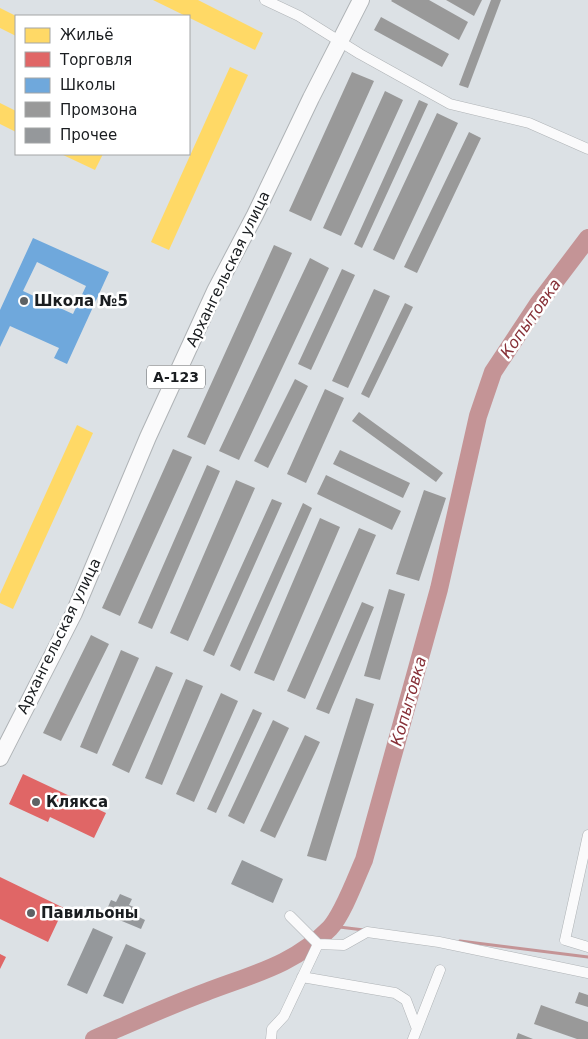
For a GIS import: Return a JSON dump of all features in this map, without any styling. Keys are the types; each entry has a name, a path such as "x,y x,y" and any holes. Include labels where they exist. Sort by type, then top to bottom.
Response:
{"main road":[{"name":"Архангельская улица","path":"0,758 76,607 148,437 215,291 255,215 339,41 361,0"}],"street":[{"path":"265,0 299,16 450,104 529,123 588,149"},
{"path":"588,834 565,940 588,947"},
{"path":"290,916 318,944 344,945 366,932 439,942 588,973"},
{"path":"271,1039 272,1029 284,1016 318,944"},
{"path":"415,1034 440,970"},
{"path":"303,975 395,993 406,1000 415,1034"}],"building: Жильё":[{"path":"153,0 198,0 263,33 255,50 190,18 190,15 184,15"},
{"path":"0,8 15,16 15,36 0,28"},
{"path":"230,67 248,75 169,250 151,242"},
{"path":"0,103 15,110 15,132 0,124"},
{"path":"63,155 102,155 95,170"},
{"path":"77,425 93,433 13,609 0,603 0,594"}],"building: Торговля":[{"path":"23,774 106,813 94,838 50,817 48,822 9,804"},
{"name":"Павильоны","path":"0,877 64,908 48,942 0,919"},
{"path":"0,954 6,957 0,969"}],"building: Школы":[{"name":"Школа №5","path":"33,238 109,272 67,364 54,358 59,348 10,326 0,347 0,310","holes":["37,262 86,286 73,314 23,291"]}],"building: Промзона":[{"path":"392,0 429,0 468,22 459,40"},
{"path":"446,0 482,0 474,16"},
{"path":"491,0 501,0 468,88 459,85"},
{"path":"381,17 449,54 442,67 374,30"},
{"path":"352,72 374,81 311,221 289,211"},
{"path":"385,91 403,100 341,236 323,228"},
{"path":"419,100 428,104 362,248 354,244"},
{"path":"437,113 458,123 394,260 373,250"},
{"path":"469,132 481,138 417,273 404,267"},
{"path":"274,245 292,253 205,445 187,437"},
{"path":"310,258 329,268 239,460 219,451"},
{"path":"342,269 355,275 311,370 298,364"},
{"path":"374,289 390,296 348,388 332,381"},
{"path":"405,303 413,307 369,398 361,394"},
{"path":"295,379 308,386 268,468 254,461"},
{"path":"325,389 344,398 306,483 287,474"},
{"path":"359,412 443,473 436,482 352,421"},
{"path":"173,449 192,457 120,616 102,608"},
{"path":"340,450 410,483 403,498 333,464"},
{"path":"207,465 220,471 152,629 138,623"},
{"path":"326,475 401,511 392,530 317,494"},
{"path":"236,480 255,488 188,641 170,633"},
{"path":"424,490 446,498 419,581 396,574"},
{"path":"272,499 282,503 214,656 203,651"},
{"path":"303,503 312,508 240,671 230,666"},
{"path":"320,518 340,527 274,681 254,673"},
{"path":"359,528 376,535 305,699 287,691"},
{"path":"389,589 405,594 380,680 364,676"},
{"path":"362,602 374,607 329,714 316,709"},
{"path":"91,635 109,644 61,741 43,733"},
{"path":"121,650 139,658 97,754 80,747"},
{"path":"156,666 173,673 129,773 112,765"},
{"path":"186,679 203,686 162,785 145,778"},
{"path":"221,693 238,701 194,802 176,794"},
{"path":"356,698 374,704 326,861 307,856"},
{"path":"253,709 262,713 216,813 207,809"},
{"path":"273,720 289,728 244,824 228,816"},
{"path":"305,735 320,742 275,838 260,831"},
{"path":"579,992 588,995 588,1007 575,1003"},
{"path":"541,1005 588,1022 588,1039 577,1039 534,1024"},
{"path":"518,1033 533,1039 516,1039"}],"building: Прочее":[{"path":"242,860 283,879 273,903 231,884"},
{"path":"120,894 132,899 129,905 136,908 133,914 145,920 141,929 105,914 111,900 116,902"},
{"path":"93,928 113,937 87,994 67,985"},
{"path":"126,944 146,953 123,1004 103,996"}],"waterway":[{"name":"Копытовка","path":"94,1039 287,960 316,941 335,922 364,860 439,589 478,416 493,372 538,304 588,238"},
{"path":"331,926 364,930"},
{"path":"460,941 588,957"}],"place":[{"name":"Школа №5","path":"24,301"},
{"name":"Клякса","path":"36,802"},
{"name":"Павильоны","path":"31,913"}]}
